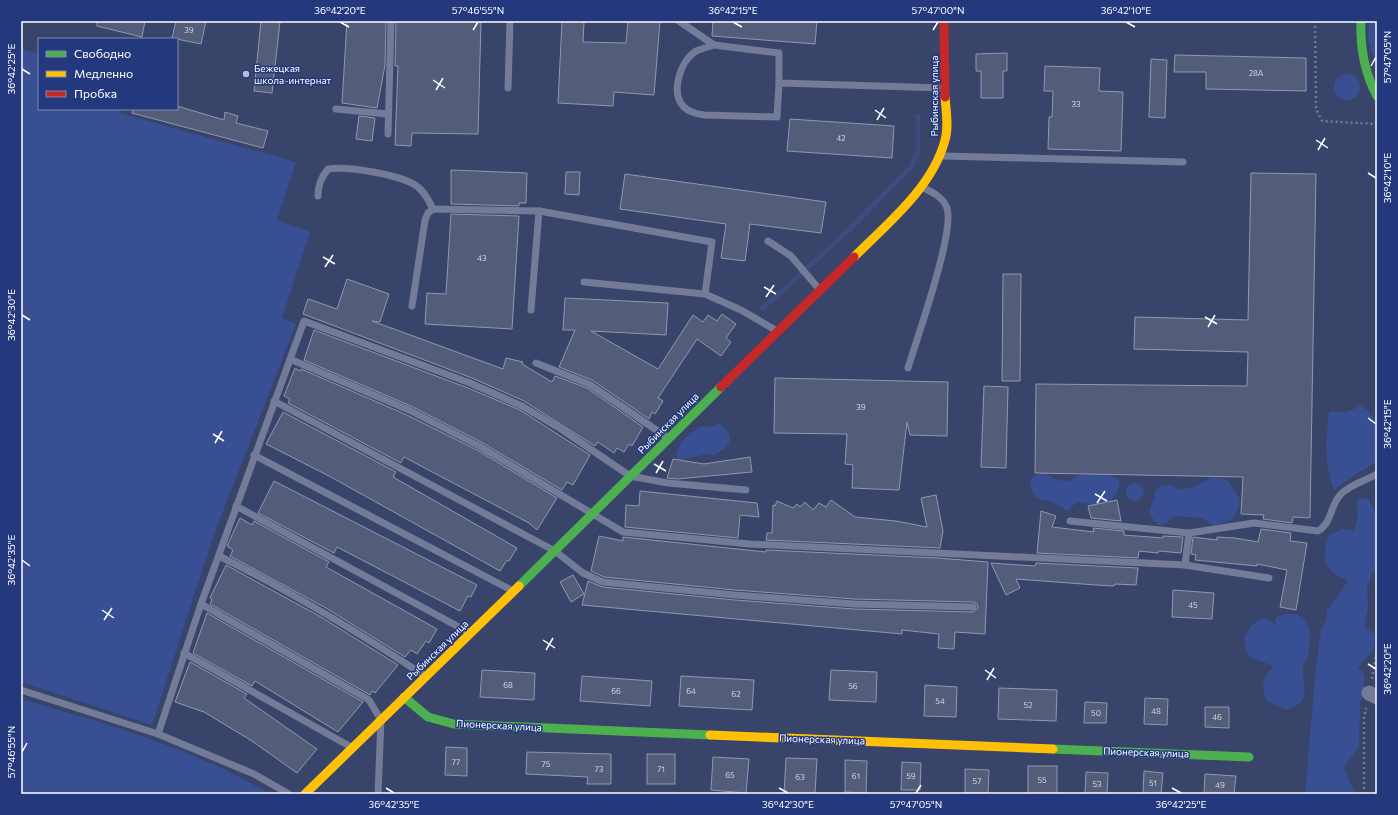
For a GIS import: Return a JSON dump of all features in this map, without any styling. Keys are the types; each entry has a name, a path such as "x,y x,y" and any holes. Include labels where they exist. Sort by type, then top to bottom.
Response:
{"main road":[{"name":"Рыбинская улица","path":"305,794 555,551 819,289 883,228 921,187 931,174 941,156 946,138 944,21"},
{"path":"1361,21 1361,51 1370,83 1377,96"},
{"name":"Пионерская улица","path":"404,697 428,717 454,724 1250,757"}],"lane":[{"path":"388,134 391,21"},
{"path":"508,88 510,21"},
{"path":"679,21 714,46"},
{"path":"714,46 779,53 779,84 777,117 704,115 692,112 684,107 678,97 680,73 685,62 695,52 714,46"},
{"path":"779,84 946,88"},
{"path":"336,109 388,114"},
{"path":"941,156 1183,162"},
{"path":"318,196 318,186 328,169 348,168 406,181 418,187 428,197 433,209"},
{"path":"908,368 947,236 948,213 942,200 934,192 921,187"},
{"path":"412,306 425,220 428,213 433,209 539,211 712,242 705,294"},
{"path":"531,310 539,211"},
{"path":"768,241 791,256 819,289"},
{"path":"584,282 705,294 741,310 777,331"},
{"path":"158,734 201,604 304,321 470,383 522,406 561,429 630,476 668,483 746,490"},
{"path":"290,359 408,410 479,446 623,532 750,544 1185,566 1270,578"},
{"path":"536,363 588,384 668,438"},
{"path":"274,401 555,551 593,579 603,582 735,595 854,604 974,607"},
{"path":"254,455 513,591"},
{"path":"1070,521 1189,533 1254,522 1318,531 1327,523 1341,494 1355,484 1377,474"},
{"path":"236,506 470,633"},
{"path":"1185,566 1189,533"},
{"path":"219,556 279,586 366,637 425,676"},
{"path":"201,604 369,700 381,720 378,794"},
{"path":"184,654 352,748"},
{"path":"21,690 158,734 254,774 289,794"}],"path":[{"path":"1315,21 1316,109 1322,121 1377,124"},
{"path":"1364,794 1364,718 1373,695 1377,650"}],"shaded area":[{"path":"1369,21 1377,21 1377,70 1368,40"},
{"path":"21,49 38,54 38,110 120,110 119,113 296,162 277,220 310,232 282,318 296,324 213,537 152,725 21,682"},
{"path":"1347,74 1356,78 1360,87 1356,96 1347,100 1338,96 1334,87 1338,78"},
{"path":"1360,406 1368,410 1373,418 1377,419 1377,462 1359,472 1334,490 1327,460 1329,412 1347,412"},
{"path":"719,423 725,428 730,437 730,440 725,448 715,455 707,454 679,460 676,456 677,451 682,442 689,435 701,426 711,427"},
{"path":"1042,472 1063,481 1087,474 1110,476 1119,479 1119,488 1112,499 1106,502 1100,504 1085,504 1077,502 1067,511 1051,501 1038,499 1032,492 1030,484 1032,478"},
{"path":"1212,477 1227,480 1240,499 1237,511 1230,520 1214,526 1203,518 1173,516 1166,524 1159,525 1152,517 1150,509 1158,487 1173,485 1177,489 1192,488"},
{"path":"1135,483 1141,486 1144,492 1141,498 1135,501 1129,498 1126,492 1129,486"},
{"path":"1366,498 1377,515 1377,567 1372,574 1367,588 1368,607 1364,626 1375,635 1373,650 1358,668 1364,675 1364,694 1360,703 1359,746 1344,768 1355,794 1305,794 1316,667 1321,631 1326,620 1327,610 1348,581 1333,572 1326,563 1326,544 1329,535 1343,529 1354,531 1358,515 1356,504 1359,499"},
{"path":"1287,614 1299,615 1304,618 1309,629 1310,643 1308,656 1303,667 1304,697 1301,702 1286,710 1267,701 1263,686 1267,675 1273,666 1250,657 1246,651 1244,638 1251,626 1259,619 1266,619 1276,625 1275,620 1278,616"},
{"path":"21,699 117,728 180,750 211,763 270,794 21,794"}],"building":[{"path":"97,21 145,21 142,37 97,26"},
{"path":"176,21 206,21 201,44 178,39 178,38 172,38"},
{"path":"261,21 280,22 272,93 254,91"},
{"path":"347,21 386,21 385,65 377,108 342,103"},
{"path":"396,21 481,21 478,134 412,133 411,146 395,145 398,66 395,66"},
{"path":"562,21 584,21 583,42 626,43 628,21 660,21 654,95 614,92 613,106 558,103"},
{"path":"713,21 817,21 815,44 712,36"},
{"path":"1007,53 1007,71 1003,71 1003,98 981,98 981,71 976,71 976,54"},
{"path":"1175,55 1306,58 1306,91 1206,89 1206,72 1174,72"},
{"path":"1151,59 1167,60 1165,118 1149,117"},
{"path":"1045,66 1100,68 1099,91 1123,92 1121,151 1048,149 1049,117 1052,117 1053,91 1044,91"},
{"path":"178,106 224,120 225,112 238,116 236,123 268,131 263,148 132,113 133,110 178,110"},
{"path":"359,116 375,118 372,141 356,139"},
{"path":"790,119 894,126 892,158 787,151"},
{"path":"451,170 527,173 526,203 519,203 519,206 451,204"},
{"path":"566,172 580,172 579,195 565,194"},
{"path":"1251,173 1316,174 1310,518 1293,517 1292,523 1263,519 1264,515 1241,514 1243,477 1035,473 1036,384 1247,386 1248,352 1134,349 1135,317 1248,320"},
{"path":"625,174 826,202 821,233 750,224 745,261 721,258 726,224 620,209"},
{"path":"451,214 519,216 512,329 425,324 427,293 446,294"},
{"path":"1003,274 1021,274 1020,381 1002,381"},
{"path":"347,279 389,294 380,322 372,321 503,369 506,358 523,362 522,364 552,382 555,376 587,388 643,427 632,446 629,444 624,452 617,448 614,453 598,442 595,446 524,401 472,378 303,314 308,299 337,309"},
{"path":"565,298 668,303 666,335 591,331 658,369 693,315 703,322 708,315 717,321 722,314 736,324 726,338 731,342 721,356 697,339 658,398 663,401 655,414 652,412 649,419 592,380 559,367 575,330 563,330"},
{"path":"314,330 468,388 520,410 590,455 573,485 567,482 562,490 481,442 411,406 304,360"},
{"path":"295,368 300,371 301,369 407,415 477,450 557,498 537,530 529,523 404,457 401,463 288,403 290,399 284,396"},
{"path":"775,378 948,382 947,436 910,435 907,422 899,490 852,488 853,465 845,464 847,434 774,433"},
{"path":"984,386 1008,387 1006,468 981,467"},
{"path":"283,412 396,472 393,477 517,548 509,561 507,560 500,571 329,476 266,444"},
{"path":"750,457 752,472 677,479 667,478 673,459 704,464"},
{"path":"274,481 477,585 471,597 468,596 460,611 337,547 334,553 258,513"},
{"path":"640,491 757,503 759,517 740,515 738,538 625,527 626,505 639,506"},
{"path":"936,495 943,531 940,548 766,540 767,533 772,533 773,505 775,506 777,501 793,508 797,504 800,507 805,502 813,510 819,503 826,507 831,500 855,517 896,521 927,527 921,498"},
{"path":"1117,500 1121,521 1091,518 1088,506"},
{"path":"1041,511 1056,516 1052,527 1094,532 1093,528 1124,531 1124,535 1163,538 1163,536 1183,537 1181,553 1139,551 1138,558 1037,553"},
{"path":"240,518 252,525 254,521 329,562 326,567 437,629 429,643 426,641 417,654 411,650 405,657 326,608 230,556 233,550 227,546"},
{"path":"1261,529 1291,533 1290,541 1307,543 1296,610 1280,607 1287,570 1257,564 1257,566 1195,560 1196,555 1191,554 1193,537 1217,540 1217,537 1235,538 1258,542"},
{"path":"599,536 623,541 623,537 766,552 766,550 938,558 988,562 985,634 955,632 954,649 938,648 939,634 902,630 902,634 582,605 588,581 603,587 735,600 854,609 973,612 978,608 977,604 973,602 854,599 735,590 604,577 591,571"},
{"path":"991,563 1034,566 1036,563 1138,568 1136,585 1115,584 1114,586 1016,579 1020,588 1006,595"},
{"path":"226,565 321,617 398,665 375,693 372,691 370,695 210,604 212,599 210,598"},
{"path":"573,575 584,594 571,602 560,582"},
{"path":"1173,590 1214,593 1212,619 1172,617"},
{"path":"207,613 363,702 338,732 255,681 252,686 193,653"},
{"path":"190,662 247,694 244,698 317,749 297,773 252,741 204,712 175,702"},
{"path":"482,670 535,673 534,700 480,697"},
{"path":"831,670 877,672 876,702 829,700"},
{"path":"582,676 652,681 650,706 580,701"},
{"path":"681,676 754,680 752,710 679,706"},
{"path":"925,685 957,687 956,717 924,716"},
{"path":"999,688 1057,690 1056,721 998,719"},
{"path":"1145,698 1168,699 1167,725 1144,724"},
{"path":"1085,702 1107,703 1106,723 1084,723"},
{"path":"1205,707 1229,707 1229,728 1205,727"},
{"path":"446,747 467,748 467,776 445,775"},
{"path":"527,752 611,754 611,784 587,784 588,777 526,774"},
{"path":"647,754 675,754 675,784 647,784"},
{"path":"713,757 749,759 746,793 711,790"},
{"path":"786,758 817,759 815,794 784,794"},
{"path":"845,760 867,761 866,793 845,792"},
{"path":"902,762 921,763 920,790 901,790"},
{"path":"1028,766 1057,766 1057,794 1028,794"},
{"path":"965,769 989,770 988,793 965,793"},
{"path":"1144,771 1163,773 1161,794 1143,794"},
{"path":"1086,772 1108,773 1107,794 1085,794"},
{"path":"1205,774 1236,776 1234,794 1204,794"}],"waterway":[{"path":"806,269 850,229 910,168 918,153 918,116"},
{"path":"762,309 802,273"}],"traffic: fast":[{"path":"1361,21 1361,41 1364,60 1369,78 1377,96"},
{"path":"519,586 721,387"},
{"path":"404,697 428,717 454,724 710,735"},
{"path":"1053,749 1249,757"}],"traffic: slow":[{"path":"854,257 907,204 920,189 930,173 939,157 947,130 945,97"},
{"path":"305,794 519,586"},
{"path":"710,735 1053,749"}],"traffic: jam":[{"path":"944,21 945,97"},
{"path":"721,387 854,257"}],"place":[{"name":"Бежецкая школа-интернат","path":"246,74"}]}
